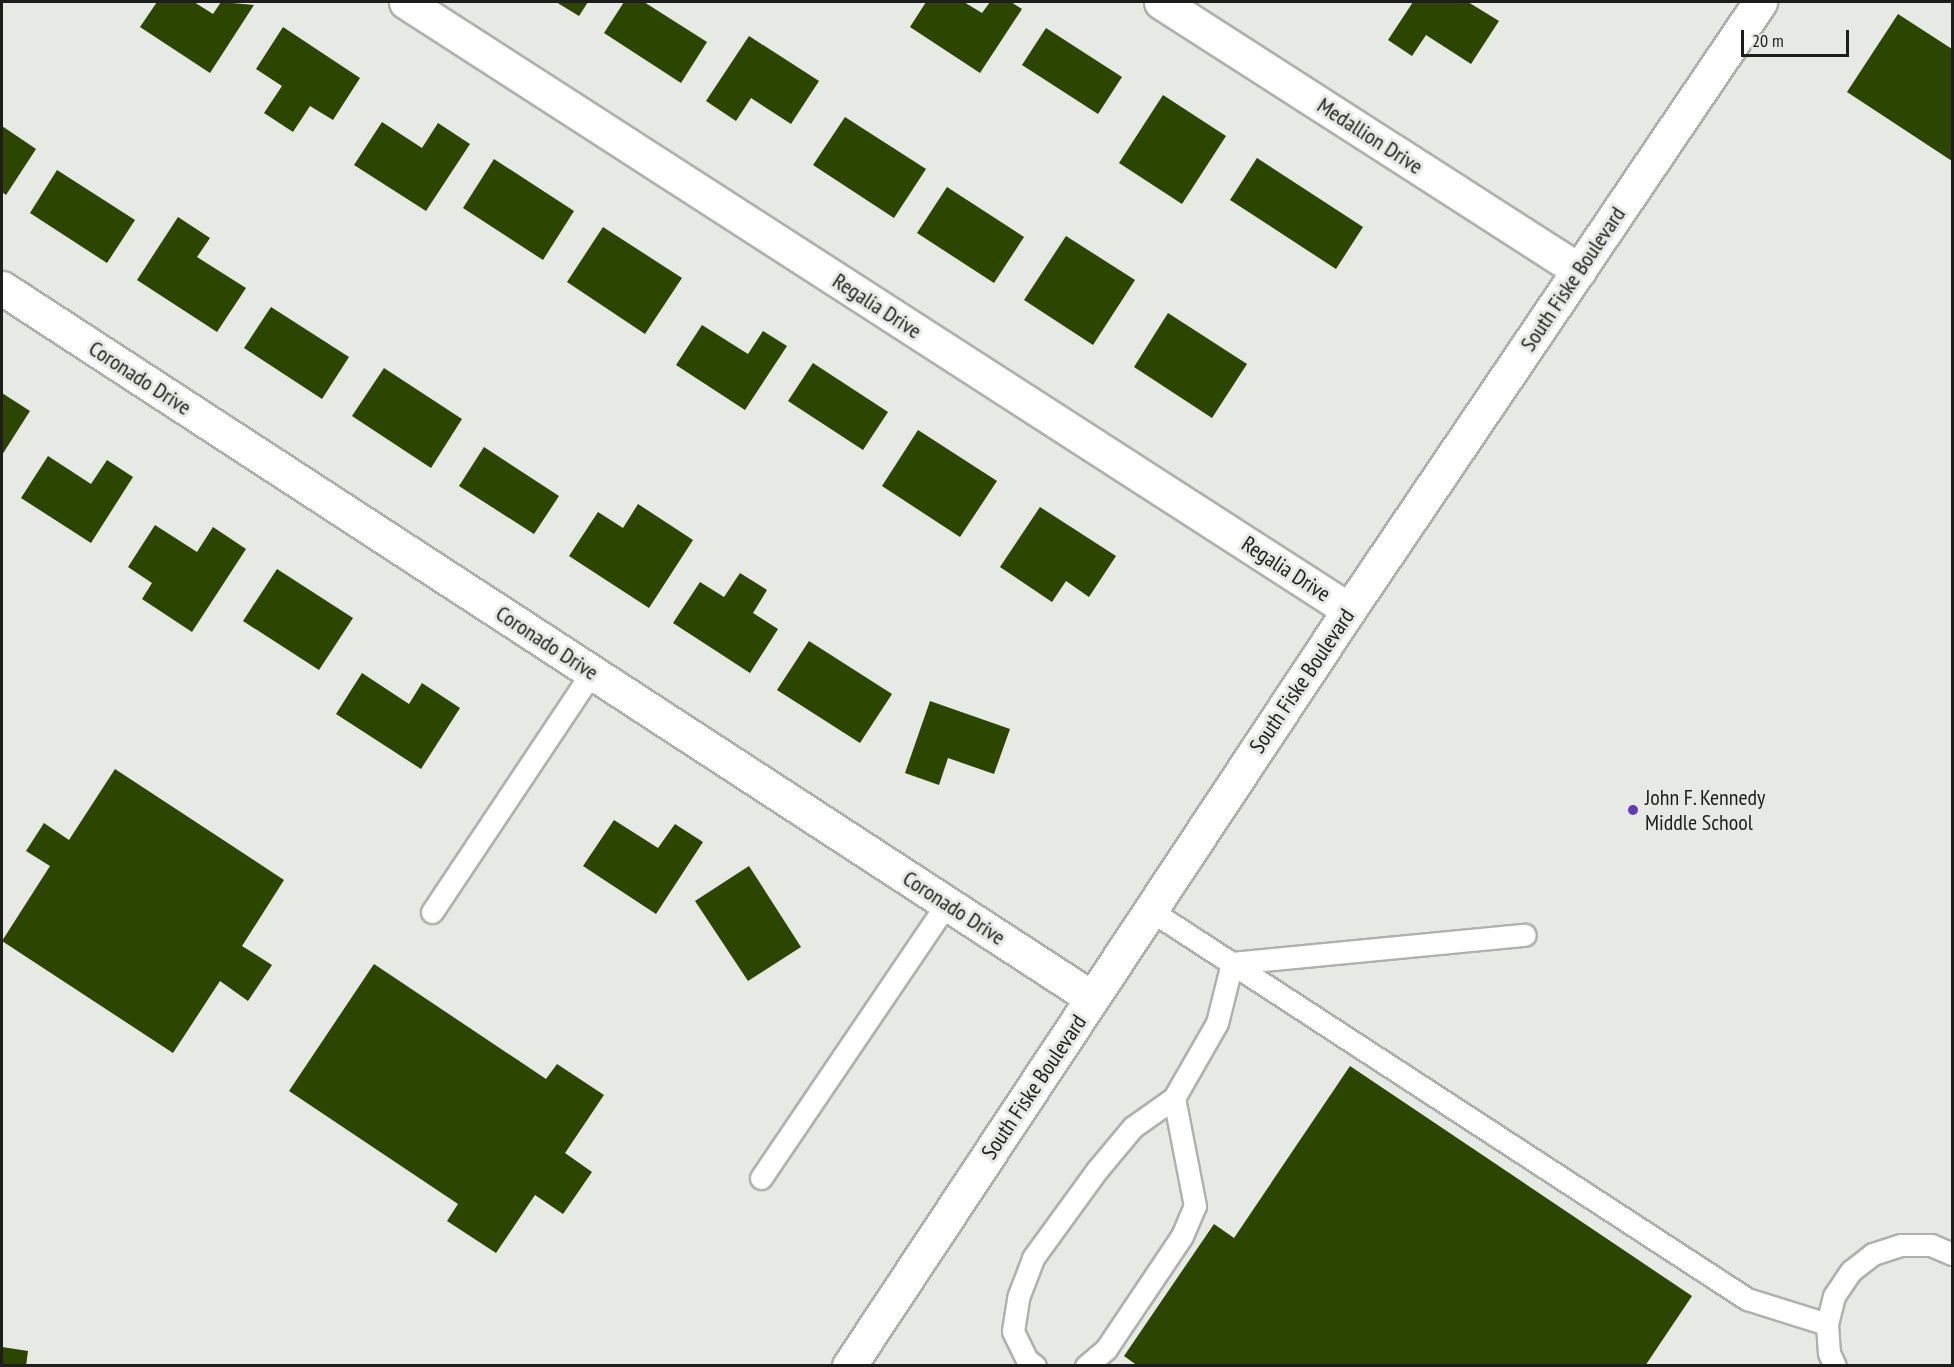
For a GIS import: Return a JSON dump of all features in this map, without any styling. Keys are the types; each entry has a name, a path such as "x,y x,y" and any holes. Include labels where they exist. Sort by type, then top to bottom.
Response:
{"street":[{"name":"Regalia Drive","path":"406,2 1349,610"},
{"name":"Medallion Drive","path":"1161,2 1579,270"},
{"name":"South Fiske Boulevard","path":"849,1365 1349,610 1761,2"},
{"name":"Coronado Drive","path":"2,288 1092,998"}],"lane":[{"path":"432,912 591,672"},
{"path":"761,1178 947,903"},
{"path":"1150,910 1746,1299 1827,1324"},
{"path":"1232,963 1525,935"},
{"path":"1035,1365 1027,1360 1013,1331 1019,1295 1033,1258 1096,1170 1133,1127 1174,1098 1217,1023 1232,963"},
{"path":"1086,1365 1106,1349 1182,1236 1195,1206 1174,1098"},
{"path":"1835,1365 1829,1353 1827,1324 1834,1296 1851,1271 1873,1254 1901,1245 1931,1245 1953,1254"}],"building":[{"path":"157,2 194,2 213,14 221,2 254,5 210,73 140,27"},
{"path":"556,2 588,2 579,16"},
{"path":"624,2 644,2 707,42 681,83 604,33"},
{"path":"926,2 964,2 982,13 990,2 1011,2 1022,9 980,73 910,27"},
{"path":"1413,2 1468,2 1499,21 1471,64 1426,35 1412,56 1388,40"},
{"path":"1898,14 1952,49 1952,161 1847,92"},
{"path":"283,27 360,78 333,120 310,106 293,132 264,113 282,86 256,69"},
{"path":"1046,28 1122,77 1098,114 1022,65"},
{"path":"749,36 819,81 791,124 751,98 736,121 706,101"},
{"path":"1163,95 1226,136 1182,204 1119,163"},
{"path":"845,117 926,169 894,218 813,165"},
{"path":"382,122 422,148 438,123 470,144 426,211 354,165"},
{"path":"2,126 36,149 6,195 2,192"},
{"path":"1257,158 1363,227 1336,269 1230,200"},
{"path":"494,159 574,211 543,260 463,208"},
{"path":"57,170 135,220 107,263 30,213"},
{"path":"947,187 1024,237 994,283 917,233"},
{"path":"178,217 210,238 197,257 246,288 217,332 137,280"},
{"path":"603,227 682,278 645,334 567,282"},
{"path":"1066,236 1135,280 1093,345 1024,300"},
{"path":"271,307 349,357 322,399 244,348"},
{"path":"1168,313 1247,364 1212,418 1134,367"},
{"path":"702,325 748,354 763,331 787,346 745,410 676,365"},
{"path":"813,363 888,412 863,450 788,401"},
{"path":"384,368 462,419 431,468 352,416"},
{"path":"2,393 30,411 2,455"},
{"path":"918,430 997,481 960,537 882,486"},
{"path":"484,447 559,496 534,534 459,486"},
{"path":"48,456 91,484 107,460 133,477 91,543 21,498"},
{"path":"638,504 693,540 649,608 569,556 598,512 623,528"},
{"path":"1040,507 1116,556 1089,597 1066,581 1052,602 1000,567"},
{"path":"155,525 197,552 213,527 246,549 192,632 142,599 152,583 128,567"},
{"path":"277,569 353,618 319,670 243,621"},
{"path":"740,573 767,590 753,613 778,629 750,673 673,623 700,582 724,597"},
{"path":"809,641 892,694 860,743 777,690"},
{"path":"362,673 409,704 422,683 460,708 421,769 336,714"},
{"path":"930,701 1010,729 994,774 948,758 939,785 905,773"},
{"path":"115,769 284,880 242,946 272,965 248,1001 220,981 173,1053 2,941 50,866 26,851 44,823 69,840"},
{"path":"614,820 658,848 675,824 703,842 656,914 583,866"},
{"path":"749,866 801,947 748,981 695,901"},
{"path":"374,964 546,1079 557,1064 604,1095 565,1153 592,1172 563,1214 535,1195 496,1253 447,1221 458,1204 289,1091"},
{"path":"1350,1066 1692,1296 1645,1366 1138,1366 1124,1356 1214,1224 1234,1238"},
{"path":"2,1347 28,1351 26,1366 2,1366"}],"place":[{"name":"John F. Kennedy Middle School","path":"1633,810"}]}
